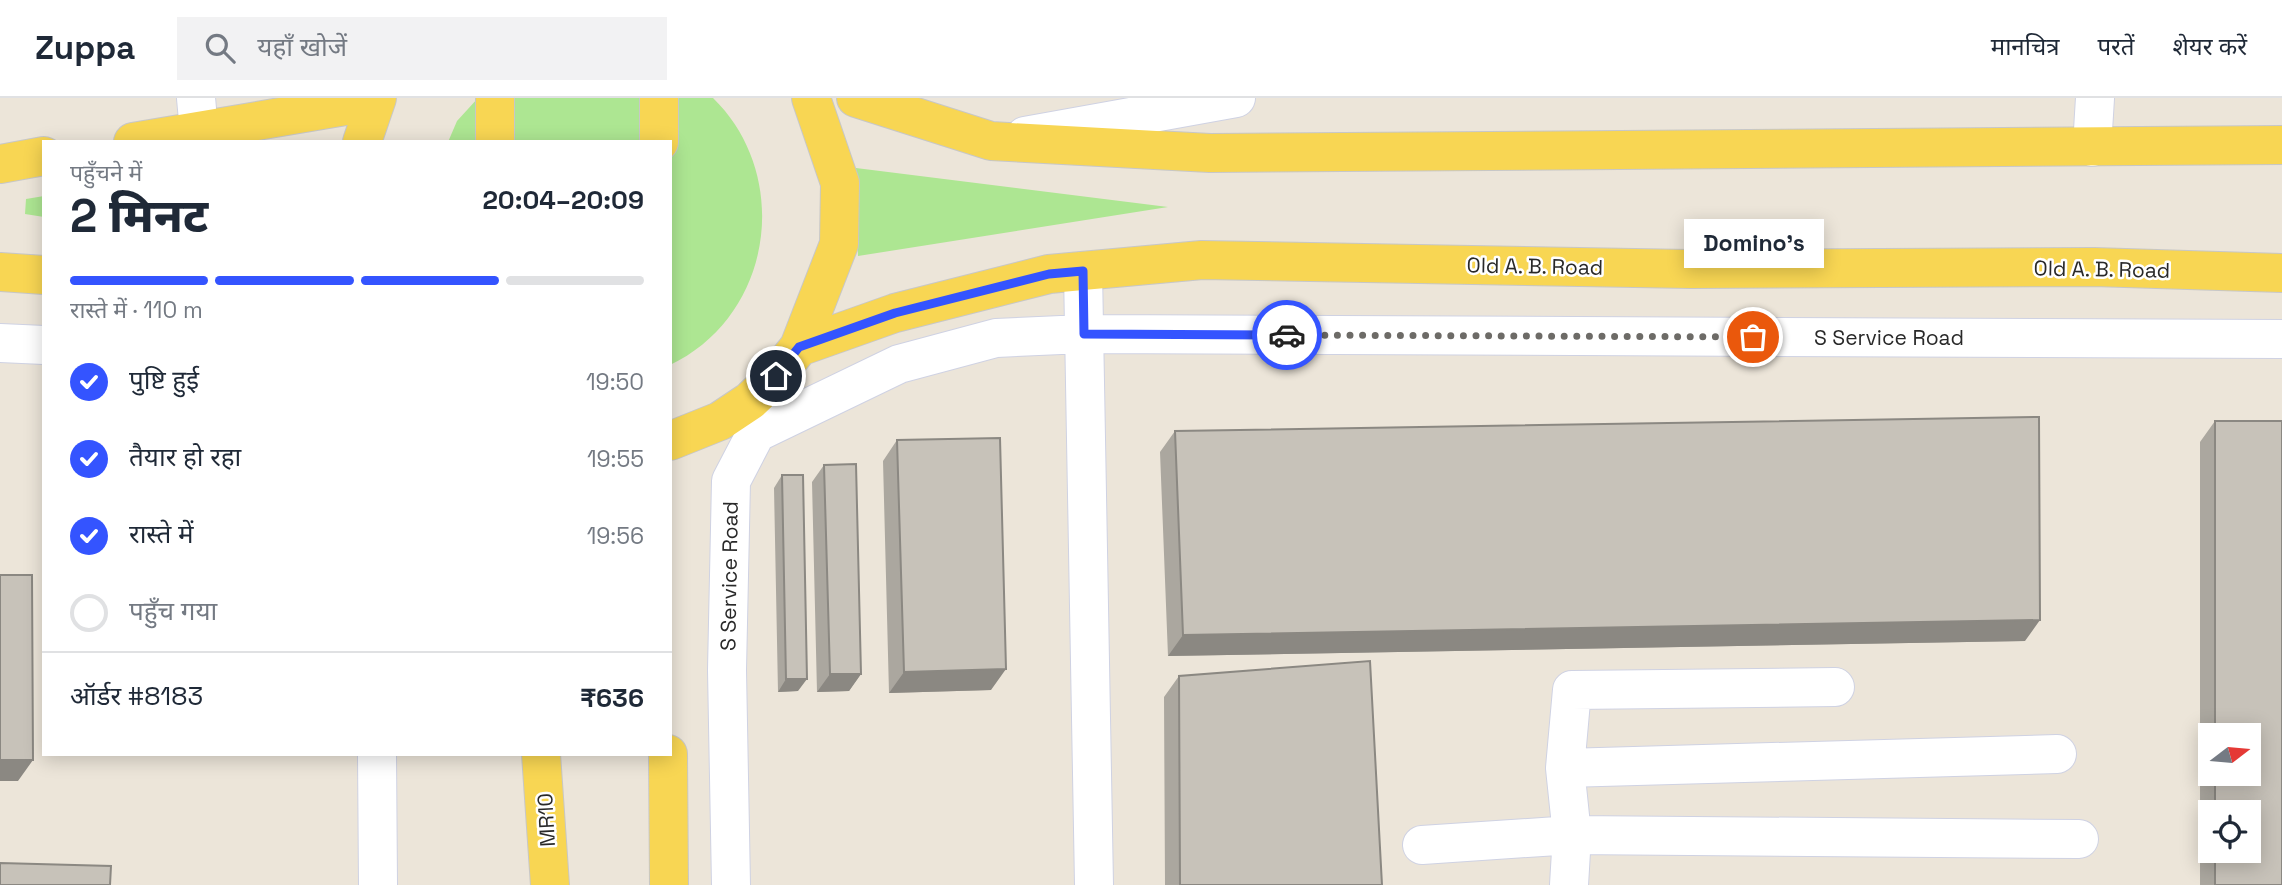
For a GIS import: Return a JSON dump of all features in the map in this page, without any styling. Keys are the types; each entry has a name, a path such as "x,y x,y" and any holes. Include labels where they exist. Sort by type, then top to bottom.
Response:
{"main road":[{"path":"495,98 495,140"},
{"path":"659,98 659,140"},
{"path":"672,440 720,421 750,401 776,376 799,347 839,244 839,183 811,98"},
{"path":"856,98 992,141 1210,153 2282,145"},
{"path":"138,140 198,114 376,100 363,140"},
{"path":"0,164 42,156"},
{"name":"Old A. B. Road","path":"799,347 895,313 1049,274 1202,260 1690,268 2094,267 2282,273"},
{"path":"0,272 42,275"},
{"name":"MR10","path":"541,756 550,885"},
{"path":"668,756 669,885"}],"street":[{"path":"992,141 1236,98"},
{"path":"2092,147 2095,98"},
{"path":"1083,271 1094,885"},
{"name":"S Service Road","path":"731,885 727,670 731,481 756,433 899,364 996,338 1084,334 2282,338"},
{"path":"0,343 42,345"},
{"path":"1569,885 1572,835 1565,768 1572,690 1835,687"},
{"path":"1565,768 2057,754"},
{"path":"377,756 378,885"},
{"path":"1422,845 1572,835 2079,839"}],"green space":[{"path":"478,98 713,98 738,130 755,166 762,204 760,242 750,280 731,314 705,343 672,364 672,140 449,140 457,121"},
{"path":"856,168 1168,207 858,256"},
{"path":"42,196 42,217 25,214 26,199"}],"building":[{"path":"2039,417 2040,620 1183,635 1175,431"},
{"path":"2215,421 2282,421 2282,885 2215,885 2215,863 2261,863 2261,800 2215,800 2215,786 2261,786 2261,723 2215,723"},
{"path":"1000,438 1006,669 904,672 897,440"},
{"path":"856,464 861,674 830,674 824,465"},
{"path":"782,475 803,475 807,679 786,679"},
{"path":"0,575 32,575 33,760 0,760"},
{"path":"1370,661 1382,885 1180,885 1179,676"},
{"path":"0,863 111,866 110,885 0,885"}],"way so far":[{"path":"1287,335 1753,337"}],"place":[{"name":"Domino's","path":"1753,337"}],"route":[{"path":"776,376 799,347 895,313 1049,274 1083,271 1084,334 1287,335"}]}
